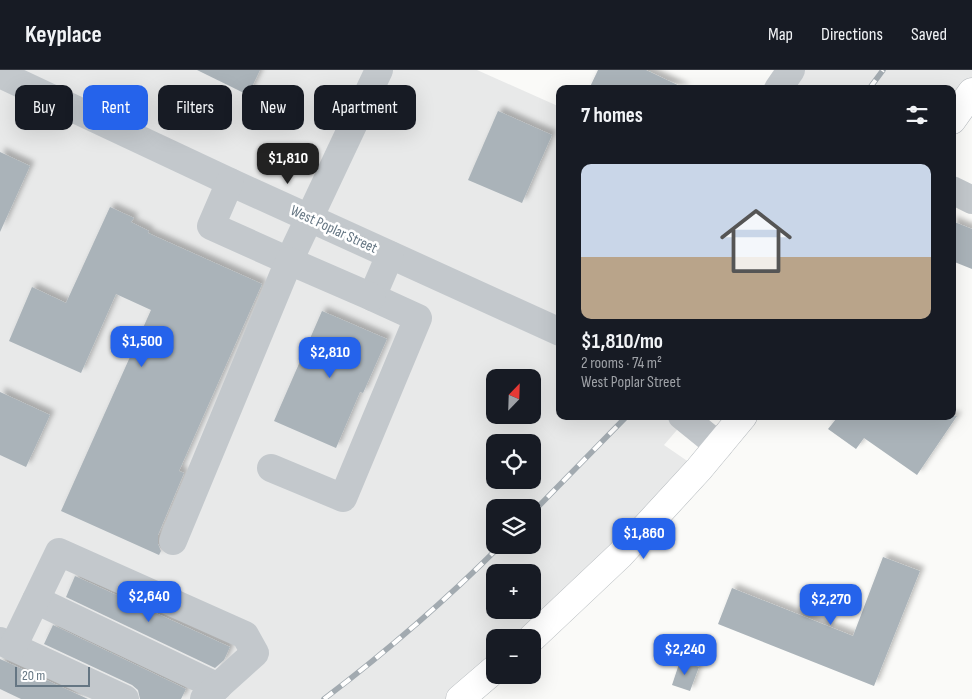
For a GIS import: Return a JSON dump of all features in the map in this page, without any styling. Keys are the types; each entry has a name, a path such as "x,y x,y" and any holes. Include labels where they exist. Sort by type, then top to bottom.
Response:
{"main road":[{"path":"956,115 971,95"},
{"path":"541,630 620,555 719,446 740,420"},
{"path":"460,699 486,677"}],"street":[{"path":"173,540 289,260 379,70"},
{"path":"781,85 791,70"},
{"name":"West Poplar Street","path":"0,74 230,182 556,330"},
{"path":"230,182 210,226 418,318 343,498 271,468"},
{"path":"956,192 972,200"},
{"path":"372,297 390,255"},
{"path":"687,420 719,446"},
{"path":"36,600 211,693 255,653 245,634 59,552 36,600 6,644 125,699"}],"shaded area":[{"path":"0,70 477,70 556,105 556,420 686,420 664,445 699,469 540,629 486,629 486,677 460,699 0,699"},
{"path":"791,70 972,70 972,92 956,116 956,85 781,85"}],"building":[{"path":"197,70 260,70 253,85 242,85 242,92 232,87 232,85 228,85"},
{"path":"598,70 646,70 678,85 591,85"},
{"path":"498,111 552,135 522,203 468,180"},
{"path":"0,152 30,166 0,232"},
{"path":"110,207 134,218 131,222 149,231 148,233 262,284 179,471 184,473 158,535 158,544 161,551 159,555 61,511 151,310 116,294 81,373 9,341 32,287 66,303"},
{"path":"956,223 972,229 972,269 956,263"},
{"path":"322,311 387,339 363,393 360,392 336,448 274,421"},
{"path":"0,392 50,415 26,467 0,455"},
{"path":"835,420 954,420 917,475 864,438 856,449 828,429"},
{"path":"883,557 920,571 874,686 718,624 732,588 853,636"},
{"path":"75,576 230,647 224,660 215,668 66,597"},
{"path":"53,625 186,689 181,699 140,699 138,690 132,685 44,644"},
{"path":"0,659 88,699 21,699 0,689"},
{"path":"680,661 699,667 690,691 672,685"}],"railway":[{"path":"872,85 883,70"},
{"path":"541,504 623,420"},
{"path":"324,699 415,625 492,554"}]}
